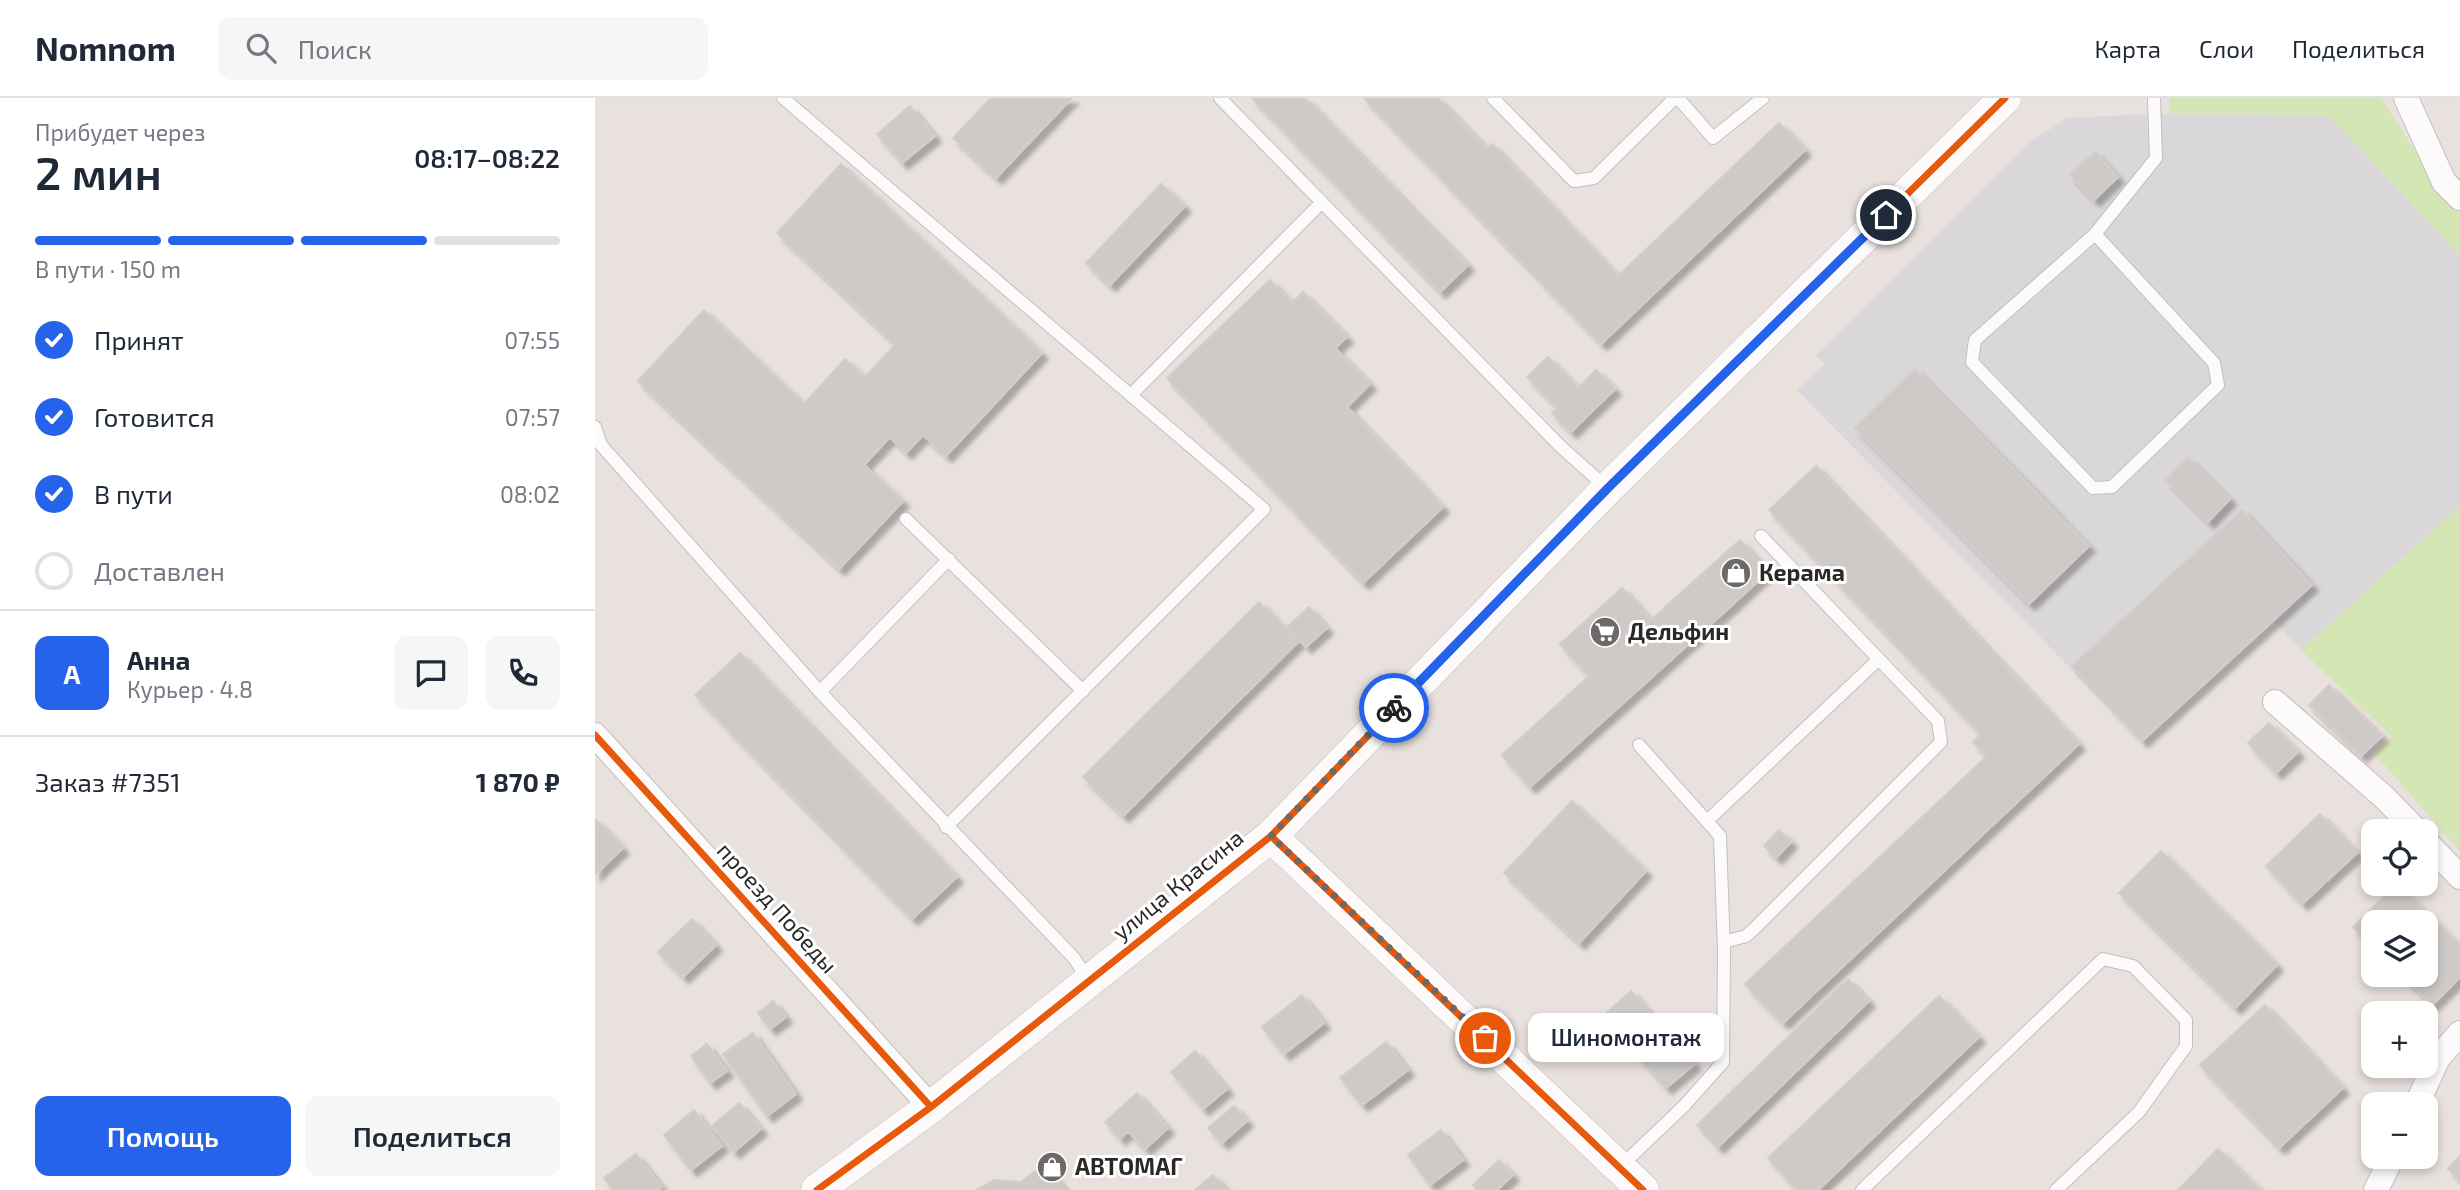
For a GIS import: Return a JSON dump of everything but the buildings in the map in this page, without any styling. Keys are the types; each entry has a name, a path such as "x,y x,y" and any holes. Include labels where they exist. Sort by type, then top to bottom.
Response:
{"street":[{"name":"улица Красина","path":"817,1190 931,1107 1271,836 1608,488 2005,98"},
{"path":"2406,98 2444,182 2460,198"},
{"path":"2275,702 2405,819"},
{"name":"проезд Победы","path":"595,735 931,1107"},
{"path":"1271,836 1643,1190"},
{"path":"2438,854 2460,877"},
{"path":"2422,1092 2438,1058 2460,1033"},
{"path":"2376,1190 2386,1169"}],"lane":[{"path":"783,98 1263,509 946,827"},
{"path":"1220,98 1560,446 1608,488"},
{"path":"1493,98 1574,181 1594,178 1677,98 1713,138 1763,98"},
{"path":"2095,234 2214,363 2218,385 2112,487 2093,488 1972,362 1975,340 2095,234 2156,158 2154,98"},
{"path":"1131,395 1321,202"},
{"path":"595,427 601,445 820,692 1073,957 1089,980"},
{"path":"906,519 1083,691"},
{"path":"1724,942 1746,936 1753,930 1941,742 1938,721 1762,536"},
{"path":"820,692 949,559"},
{"path":"1707,821 1879,659"},
{"path":"1621,1167 1684,1106 1723,1062 1724,942 1720,836 1639,745"},
{"path":"1862,1190 2103,959 2133,966 2186,1020 2186,1046 2140,1112 2056,1190"}],"shaded area":[{"path":"2154,114 2328,115 2460,255 2460,506 2301,650 2273,621 2142,741 1797,390 1825,365 1816,355 2033,140 2067,118"}],"green space":[{"path":"2169,98 2381,98 2426,168 2460,207 2460,255 2328,115 2170,114"},
{"path":"2460,506 2460,851 2438,826 2438,819 2432,819 2375,754 2392,737 2301,650"}],"cycle path":[{"path":"817,1190 931,1107 1271,836 1608,488 2005,98"},
{"path":"595,735 931,1107"},
{"path":"1271,836 1643,1190"}],"way so far":[{"path":"1394,708 1271,836 1485,1038"}],"place":[{"name":"Керама","path":"1736,573"},
{"name":"Дельфин","path":"1605,632"},
{"name":"Шиномонтаж","path":"1485,1038"},
{"name":"АВТОМАГ","path":"1052,1167"}],"route":[{"path":"1394,708 1608,488 1886,215"}]}
